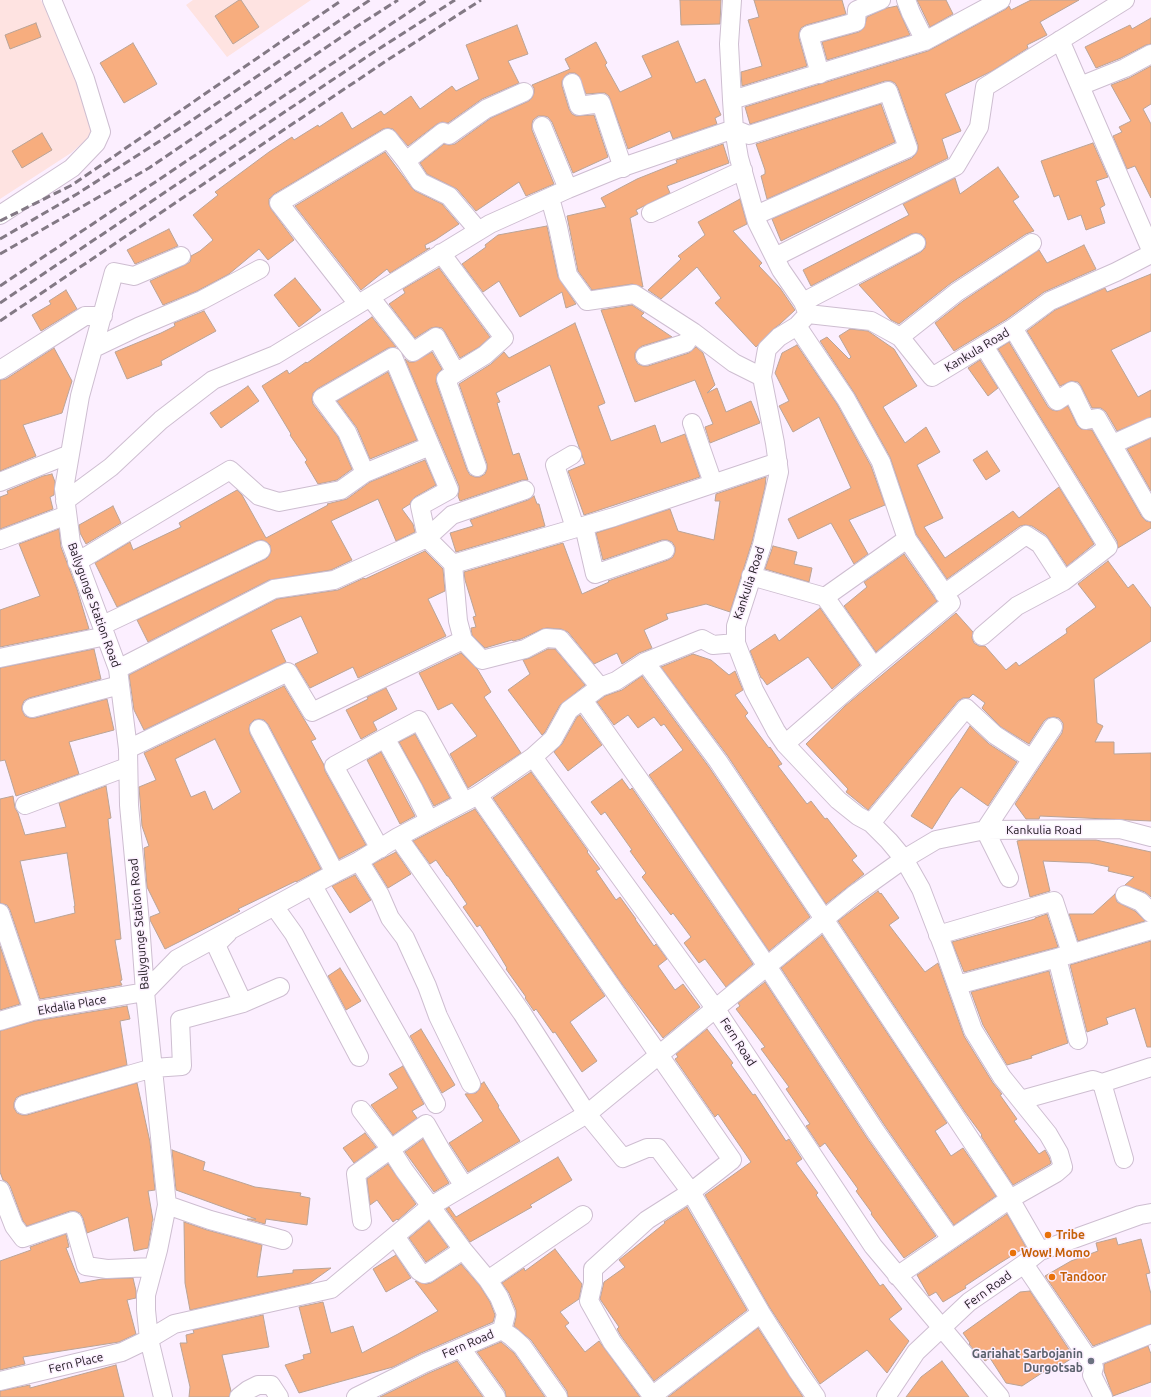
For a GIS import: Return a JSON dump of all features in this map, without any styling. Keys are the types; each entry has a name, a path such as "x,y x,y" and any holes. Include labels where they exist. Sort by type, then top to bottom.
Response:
{"street":[{"path":"0,214 72,168 96,143 101,132 85,79 52,0"},
{"path":"732,0 729,44 734,129 739,158 757,222 846,398 881,462 907,539 951,603 785,744"},
{"path":"820,74 809,36 856,22 857,10 881,0"},
{"path":"906,0 910,13 925,41"},
{"path":"732,100 925,41 1001,0"},
{"path":"775,257 956,166 979,127 985,87 1125,0"},
{"path":"1060,40 1151,250"},
{"path":"1080,86 1125,68 1151,54"},
{"path":"572,83 579,106 601,103 623,168"},
{"path":"0,540 66,508 161,420 213,380 275,355 478,230 568,189 617,169 734,129 749,135 888,91 908,148 756,215"},
{"path":"406,160 443,132 449,135 486,109 524,92"},
{"path":"542,126 568,189"},
{"path":"456,373 436,337 413,352 364,300 279,203 388,138 406,160 420,182 449,196 478,230"},
{"path":"651,213 743,170"},
{"path":"550,198 568,275 587,301 634,294 693,332 734,362 762,377"},
{"name":"Kankulia Road","path":"916,243 803,314 767,349 762,377 779,472 762,545 736,626 736,643 754,690 776,731 785,744 838,800 858,816 871,823 904,859 921,889 973,1030 1002,1077 1048,1134 1059,1153 1063,1167 1056,1173 1010,1199"},
{"path":"900,337 957,292 1032,243"},
{"path":"442,253 504,338 485,355 446,379 477,467"},
{"name":"Kankula Road","path":"803,314 871,321 900,337 932,377 1013,328 1050,301 1116,272 1151,254"},
{"name":"Ballygunge Station Road","path":"163,1397 149,1339 146,1295 158,1250 167,1204 145,992 129,805 127,767 128,749 119,677 104,631 71,543 64,489 80,396 114,272 134,276 181,256"},
{"path":"94,348 138,327 202,300 260,269"},
{"path":"0,370 86,316 103,316"},
{"path":"1013,328 1056,401 1072,392 1086,420 1097,418 1151,512"},
{"path":"645,356 686,343 693,332"},
{"path":"982,636 1017,606 1064,581 1108,547 984,346"},
{"path":"365,473 347,432 322,398 392,357 449,490 420,506 427,538 453,564 458,621 463,640 482,660 525,649 546,638 560,639 600,686"},
{"path":"692,423 713,484"},
{"path":"1113,444 1151,427"},
{"path":"77,562 230,470 259,496 279,502 341,490 365,473 430,446"},
{"path":"0,482 70,454"},
{"path":"572,455 555,465 579,527 594,574 665,550"},
{"path":"453,564 579,527 778,462"},
{"path":"32,708 119,677 274,589 334,580 427,538 452,515 525,490"},
{"path":"944,594 1026,535 1040,544 1064,581"},
{"path":"825,597 907,539"},
{"path":"0,658 104,631 261,550"},
{"path":"751,576 825,597 874,667"},
{"path":"145,992 177,959 359,861 429,820 471,799 533,757 553,739 569,710 600,686 616,681 645,662 702,639 713,644 736,643"},
{"path":"128,749 288,672 312,712 463,640"},
{"path":"645,662 718,761 1010,1199 1040,1252"},
{"path":"582,700 662,812 767,966 876,1132 952,1240"},
{"path":"871,823 966,708 995,735 1032,759"},
{"path":"380,849 334,766 419,720 471,799 659,1055 732,1160 691,1192 647,1220 593,1269 593,1283 589,1300 612,1342 653,1396 761,1313"},
{"path":"1009,878 985,830 1053,727"},
{"path":"259,728 335,873"},
{"path":"386,738 429,820"},
{"name":"Fern Road","path":"533,757 715,1008 873,1246 941,1329 1000,1397"},
{"path":"25,805 127,767"},
{"name":"Kankulia Road","path":"587,1114 855,894 904,859 936,840 985,830 1120,829 1151,838"},
{"path":"398,837 522,1013 587,1114 623,1158 647,1148 658,1148 691,1192 761,1313 816,1397"},
{"path":"359,861 380,895 390,918 405,938 427,986 438,1016 471,1084"},
{"path":"313,886 436,1104"},
{"path":"1125,895 1141,902 1151,913"},
{"path":"938,935 1054,901 1078,1040"},
{"path":"274,906 294,934 359,1057"},
{"path":"0,913 33,1011"},
{"path":"957,984 1151,930"},
{"path":"227,932 228,934 216,945 243,1003"},
{"path":"24,1105 152,1068 182,1066 180,1020 243,1003 280,987"},
{"name":"Ekdalia Place","path":"0,1021 33,1011 145,992"},
{"path":"1021,1100 1093,1080 1102,1082 1151,1067"},
{"path":"1102,1082 1124,1159"},
{"path":"361,1110 463,1250 488,1280 499,1297 506,1314 502,1330"},
{"name":"Fern Place","path":"0,1380 122,1352 149,1339 174,1324 331,1289 431,1206 587,1114"},
{"path":"362,1221 356,1174 390,1148 426,1124 464,1186"},
{"path":"0,1190 14,1226 23,1238 73,1221 86,1266 107,1269 153,1268"},
{"path":"897,1276 952,1240 1010,1199"},
{"path":"167,1204 210,1220 283,1240"},
{"name":"Fern Road","path":"886,1397 916,1352 969,1302 1040,1252 1140,1215 1151,1213"},
{"path":"488,1280 583,1215"},
{"path":"395,1236 419,1271 424,1274 428,1274 463,1250"},
{"path":"1024,1264 1094,1366 1092,1374 1103,1397"},
{"name":"Fern Road","path":"356,1397 425,1362 502,1330 522,1346 558,1397"},
{"path":"1089,1359 1151,1334"},
{"path":"461,1348 496,1397"},
{"path":"239,1397 258,1384 270,1385 279,1397"}],"shaded area":[{"path":"0,0 41,0 74,68 105,123 71,153 0,199"},
{"path":"193,0 311,0 227,57 186,5"}],"building":[{"path":"241,0 259,27 233,44 215,16"},
{"path":"680,0 721,0 720,24 681,25"},
{"path":"754,0 842,0 846,14 806,25 801,28 799,38 807,66 742,86 741,72 762,66 748,20 759,17"},
{"path":"917,0 946,0 953,14 930,27"},
{"path":"1031,0 1079,0 1040,22 1047,35 1027,45 1028,48 992,71 945,94 961,131 942,139 948,158 781,241 772,219 912,158 916,154 918,145 898,88 895,83 891,81 885,81 750,124 745,107 928,51 1009,6 1011,10"},
{"path":"897,6 910,35 827,60 822,42 859,32 864,28 867,17 887,8"},
{"path":"1151,18 1151,44 1096,68 1085,47 1130,25 1132,29"},
{"path":"36,23 41,37 10,49 5,35"},
{"path":"517,25 528,54 508,61 519,83 482,99 448,123 442,122 437,124 408,146 393,129 383,129 274,194 269,199 271,209 294,240 268,260 259,249 229,274 197,291 163,305 150,281 190,262 191,256 200,251 213,240 193,215 218,195 215,192 292,137 294,140 318,125 319,127 342,112 352,129 381,111 384,115 411,96 420,109 452,86 456,91 479,79 466,45"},
{"path":"678,41 696,83 705,79 721,115 715,118 717,124 673,139 670,131 628,149 609,96 605,93 586,94 579,76 575,73 569,73 562,81 562,86 569,109 572,114 576,116 594,115 608,157 573,173 552,122 548,117 538,116 533,120 532,130 554,184 526,196 519,182 476,211 457,189 427,174 420,163 444,144 455,144 491,118 529,101 534,93 534,88 532,85 570,69 565,59 596,42 607,63 605,65 620,92 652,77 642,56"},
{"path":"133,43 157,84 124,103 100,63"},
{"path":"1151,66 1151,104 1143,109 1151,124 1151,198 1135,166 1127,169 1113,136 1122,132 1119,127 1131,121 1111,85 1129,78"},
{"path":"881,104 895,142 767,199 761,176 765,174 765,170 756,144"},
{"path":"42,133 52,150 22,168 12,151"},
{"path":"1093,143 1108,177 1096,181 1105,205 1100,208 1105,223 1086,230 1081,215 1068,220 1059,195 1054,197 1041,161"},
{"path":"723,144 729,163 667,186 670,193 636,210 638,214 630,218 643,287 632,284 592,290 578,271 567,216 606,207 601,198 637,179 677,163 676,160"},
{"path":"385,152 415,191 442,204 459,224 425,245 426,249 430,248 390,273 387,269 361,290 295,206"},
{"path":"998,167 1019,197 1013,201 1034,231 1026,234 951,283 899,324 891,320 859,285 921,252 925,248 926,243 925,238 921,234 911,234 811,286 803,270 909,215 903,204 955,178 960,194"},
{"path":"740,199 747,224 733,231 762,263 759,266 780,288 795,310 772,330 756,347 715,303 721,298 697,267 661,299 648,290 681,259 678,256 705,235 698,222"},
{"path":"547,226 558,277 576,304 566,308 562,292 520,317 499,281 483,292 462,264 486,247 485,245 498,235"},
{"path":"169,229 178,246 135,264 127,250"},
{"path":"1084,245 1096,269 1044,292 1007,319 954,351 935,323 963,301 1039,250 1047,263"},
{"path":"439,268 490,337 479,347 460,358 442,328 431,328 415,338 389,304 405,293 403,289"},
{"path":"1151,274 1151,331 1111,350 1138,397 1151,390 1151,417 1117,431 1106,412 1101,408 1092,408 1078,382 1071,381 1060,386 1027,331 1055,310 1105,288 1107,292"},
{"path":"295,278 321,310 299,327 274,295"},
{"path":"66,290 77,309 41,331 32,315 51,304 49,301"},
{"path":"632,305 644,313 641,316 672,337 642,346 638,349 635,353 635,359 638,364 648,366 689,353 696,347 703,353 715,385 707,393 717,388 726,412 751,401 760,423 710,443 705,427 713,424 695,380 635,402 601,310"},
{"path":"204,311 216,331 161,361 162,365 127,379 115,352 161,333 175,326 174,323"},
{"path":"372,317 396,347 388,348 317,389 313,393 313,404 338,437 352,469 337,480 318,484 305,462 307,460 290,435 291,434 262,386 287,370 289,374 306,362 307,363"},
{"path":"575,323 605,403 598,406 611,441 655,425 661,443 685,434 700,477 584,515 568,471 585,464 550,365 496,393 500,402 497,403 513,455 519,453 528,480 522,480 460,501 458,496 459,486 405,359 409,362 414,362 432,352 442,369 437,374 436,382 467,470 470,475 480,477 485,474 487,464 459,384 491,364 504,352 509,358"},
{"path":"850,329 868,331 894,349 917,386 883,407 905,443 926,427 940,452 917,465 943,518 924,527 945,558 1013,511 1019,518 1059,487 1094,544 1067,566 1046,535 1032,526 1020,526 947,579 916,534 890,457 855,394 820,341 827,337 849,359 851,357 839,336"},
{"path":"1009,342 1048,407 1057,411 1068,406 1077,425 1081,429 1092,430 1142,517 1146,521 1151,522 1151,528 1118,548 1117,541 998,349"},
{"path":"797,345 837,404 871,466 885,505 849,520 868,554 854,564 831,523 798,539 788,519 851,488 819,417 793,432 779,406 789,401 775,373 782,353"},
{"path":"54,348 72,381 62,413 23,425 36,456 0,471 0,380 6,379"},
{"path":"980,360 998,388 988,396 968,368"},
{"path":"388,372 417,440 370,459 357,428 337,401"},
{"path":"248,386 259,401 221,428 210,413"},
{"path":"1151,438 1151,491 1127,449"},
{"path":"987,451 1000,471 986,480 973,460"},
{"path":"425,460 436,485 415,497 410,504 402,509 413,524 415,532 396,541 378,499 331,521 352,560 331,570 269,580 148,642 137,620 266,559 271,551 270,545 262,540 256,541 117,607 95,563 130,542 133,550 181,527 179,523 237,490 242,495 266,538 328,505 327,504 347,499 370,482"},
{"path":"52,474 55,482 54,495 50,497 53,509 0,529 0,497 8,494 7,491 43,476"},
{"path":"766,477 752,542 730,612 706,604 666,614 668,619 644,630 652,648 639,653 622,664 617,653 594,664 568,632 561,629 542,629 521,639 512,640 485,648 472,635 471,628 476,627 473,617 476,616 464,572 563,543 582,594 609,582 608,581 668,560 673,557 675,552 675,547 672,542 662,540 603,560 596,533 670,509 678,531 714,540 720,501 715,501 716,494"},
{"path":"534,496 537,504 539,504 545,526 456,552 450,533 473,526 470,520 528,500"},
{"path":"113,506 121,523 86,544 80,533 79,525"},
{"path":"59,529 61,547 77,589 89,629 0,647 0,610 40,596 19,544"},
{"path":"773,546 797,552 794,564 812,568 809,582 765,569"},
{"path":"425,551 443,569 445,591 428,599 446,636 358,678 353,667 310,688 295,664 318,653 301,616 271,630 286,662 144,730 134,710 129,675 277,599 338,590"},
{"path":"904,554 937,601 876,652 844,606 867,587 864,582"},
{"path":"1108,561 1128,588 1133,584 1151,608 1151,641 1094,679 1097,723 1103,726 1095,742 1114,742 1114,754 1151,753 1151,821 1040,816 1039,819 1026,819 1015,804 1062,733 1063,723 1059,718 1048,718 1044,721 1029,744 1001,727 982,708 985,703 973,694 969,698 963,698 958,701 868,810 846,792 848,789 806,744 845,706 956,613 973,632 972,638 974,643 979,646 985,646 1006,670 1016,662 1019,666 1067,633 1066,629 1096,607 1078,584"},
{"path":"820,608 860,665 832,689 808,657 767,685 761,678 750,651 775,634 779,641"},
{"path":"94,649 101,679 29,698 24,701 22,710 25,716 35,718 107,699 114,730 69,742 79,774 16,796 5,760 0,761 0,668"},
{"path":"548,649 555,649 585,685 560,705 542,735 508,690 530,674 523,660"},
{"path":"461,653 478,670 491,692 484,697 521,753 468,788 450,754 477,736 452,703 438,710 419,673"},
{"path":"693,654 711,660 729,675 735,671 743,690 735,695 748,713 745,716 782,764 778,766 807,804 811,801 825,819 827,818 857,856 852,860 864,874 826,904 727,755 661,667"},
{"path":"642,676 709,767 810,917 769,951 649,775 683,750 664,724 661,726 654,717 638,728 628,715 614,725 597,702 605,696 622,690"},
{"path":"284,686 316,739 311,741 324,765 325,771 366,845 339,859 268,724 264,720 254,720 250,724 250,734 321,869 238,909 240,911 165,949 150,920 150,917 160,913 147,887 144,848 149,846 142,826 139,787 156,780 144,753","holes":["215,739 241,792 213,810 205,791 191,797 175,759"]},
{"path":"386,688 397,709 373,722 377,730 361,739 346,710 368,699 367,697"},
{"path":"580,715 602,745 568,771 554,752 562,744 577,717"},
{"path":"970,726 989,744 1017,762 988,806 961,787 951,799 932,829 911,816"},
{"path":"415,734 450,798 434,806 399,742"},
{"path":"381,752 415,816 400,824 367,760"},
{"path":"531,772 600,869 596,871 616,900 620,897 654,946 656,944 667,959 658,966 675,990 683,984 700,1007 663,1038 622,984 493,798"},
{"path":"622,779 630,790 632,788 753,964 726,987 705,959 699,963 684,943 691,937 673,913 671,915 642,877 646,873 630,851 632,850 605,812 601,815 591,802"},
{"path":"106,786 111,818 108,819 121,939 115,940 122,980 120,981 122,985 40,999 10,910 7,905 0,903 0,799 13,796 15,808 25,835 66,827 59,803","holes":["67,853 75,913 35,923 20,861"]},
{"path":"475,809 605,996 570,1022 597,1061 582,1072 555,1032 553,1033 536,1009 534,1011 525,998 526,997 506,969 507,968 480,925 477,927 463,907 467,904 448,876 436,860 430,864 413,841"},
{"path":"1096,840 1151,852 1151,897 1145,892 1125,885 1134,877 1108,871 1109,867 1090,863 1043,861 1050,891 1030,897 1017,841"},
{"path":"396,852 411,874 388,888 373,864"},
{"path":"355,875 371,900 350,913 332,886"},
{"path":"878,891 899,918 889,925 925,972 938,963 964,1036 993,1083 1002,1094 1000,1095 1017,1119 1014,1121 1039,1154 1045,1150 1049,1157 1050,1164 1013,1185 981,1136 982,1135 965,1112 838,921"},
{"path":"1115,894 1117,902 1135,911 1145,921 1078,941 1069,914 1093,914"},
{"path":"1047,914 1058,947 964,972 952,942 1035,919"},
{"path":"822,935 947,1123 935,1131 951,1156 963,1148 996,1196 954,1225 885,1126 781,968"},
{"path":"1151,941 1151,1047 1147,1047 1135,1008 1106,1018 1108,1024 1087,1032 1070,965"},
{"path":"0,946 20,1004 0,1010"},
{"path":"340,968 361,1001 346,1010 328,976"},
{"path":"1049,971 1068,1043 1031,1056 1032,1058 1007,1065 983,1025 971,992"},
{"path":"765,982 867,1138 936,1236 904,1258 871,1214 872,1213 856,1191 858,1189 825,1143 820,1147 806,1126 810,1124 786,1089 789,1087 761,1049 765,1047 736,1009 740,1006 738,1003"},
{"path":"127,1006 130,1019 120,1021 127,1065 21,1095 16,1098 14,1108 17,1113 27,1115 137,1083 150,1142 155,1190 148,1191 153,1220 148,1248 134,1251 128,1217 87,1233 83,1218 80,1213 75,1211 70,1211 27,1226 23,1221 10,1186 3,1180 0,1172 0,1031 35,1021"},
{"path":"421,1029 455,1085 442,1093 410,1036"},
{"path":"707,1029 733,1063 731,1065 753,1095 755,1094 786,1141 789,1139 802,1159 796,1163 818,1193 816,1195 880,1286 883,1284 902,1309 889,1319 909,1341 887,1373 867,1350 820,1384 770,1308 705,1195 751,1162 718,1114 715,1117 675,1059 678,1057 676,1054"},
{"path":"403,1066 424,1104 412,1111 417,1118 393,1135 371,1105 398,1088 389,1074"},
{"path":"484,1082 520,1141 468,1172 449,1143 483,1121 465,1094 476,1093 481,1084"},
{"path":"365,1133 376,1147 354,1163 343,1148"},
{"path":"423,1139 449,1183 434,1192 405,1152"},
{"path":"172,1150 205,1162 203,1170 255,1187 301,1193 300,1196 310,1198 307,1225 266,1219 265,1224 247,1219 256,1219 176,1190"},
{"path":"558,1157 572,1180 530,1205 532,1207 470,1242 446,1209 449,1207 456,1217"},
{"path":"388,1164 416,1204 398,1220 397,1219 393,1222 377,1200 370,1205 367,1179"},
{"path":"687,1207 747,1310 654,1381 621,1336 617,1329 619,1327 600,1299 604,1282 625,1267 619,1260 665,1223 664,1222"},
{"path":"1007,1214 1026,1247 943,1302 936,1292 929,1296 917,1275"},
{"path":"429,1221 448,1247 426,1262 409,1238"},
{"path":"184,1222 262,1245 257,1277 293,1273 293,1270 331,1268 310,1283 190,1310 185,1283"},
{"path":"66,1234 69,1247 66,1248 80,1283 102,1279 133,1278 136,1298 127,1300 136,1334 119,1342 23,1357 25,1364 0,1370 0,1261 31,1250 30,1247"},
{"path":"1116,1238 1118,1245 1141,1239 1150,1273 1146,1274 1151,1294 1151,1324 1093,1346 1045,1276 1071,1261 1098,1251 1096,1243"},
{"path":"555,1249 582,1284 579,1299 560,1312 569,1323 565,1326 585,1352 599,1341 640,1397 568,1397 567,1391 531,1340 514,1326 516,1310 509,1293 502,1283 524,1268 525,1271"},
{"path":"396,1255 411,1278 386,1292 373,1269"},
{"path":"461,1264 480,1286 490,1302 495,1315 493,1322 421,1353 393,1367 299,1393 285,1365 304,1359 303,1355 311,1353 299,1307 323,1302 331,1333 353,1326 362,1353 438,1311 415,1281 426,1284 431,1283"},
{"path":"1030,1291 1074,1357 1050,1372 1048,1369 1022,1386 1006,1383 990,1358 985,1361 979,1354 978,1355 969,1344 970,1343 963,1333 1020,1292"},
{"path":"263,1315 269,1347 222,1355 231,1391 229,1397 189,1397 190,1387 180,1343 187,1343 186,1335 194,1333 193,1330"},
{"path":"758,1328 803,1397 668,1397"},
{"path":"501,1342 514,1353 545,1397 506,1397 505,1391 477,1352"},
{"path":"1148,1346 1151,1354 1151,1382 1113,1396 1104,1371 1104,1364"},
{"path":"457,1361 483,1397 380,1397 429,1373"},
{"path":"942,1361 969,1397 906,1397 921,1377"},
{"path":"116,1365 124,1397 0,1397 0,1391 30,1385 30,1388"}],"railway":[{"path":"0,221 72,185 342,0"},
{"path":"0,239 77,194 185,125 370,0"},
{"path":"0,254 149,168 398,0"},
{"path":"0,286 427,0"},
{"path":"0,303 377,50 455,0"},
{"path":"0,321 386,61 481,0"}],"place":[{"name":"Tribe","path":"1048,1235"},
{"name":"Wow! Momo","path":"1013,1253"},
{"name":"Tandoor","path":"1052,1277"},
{"name":"Gariahat Sarbojanin Durgotsab","path":"1091,1361"}]}
